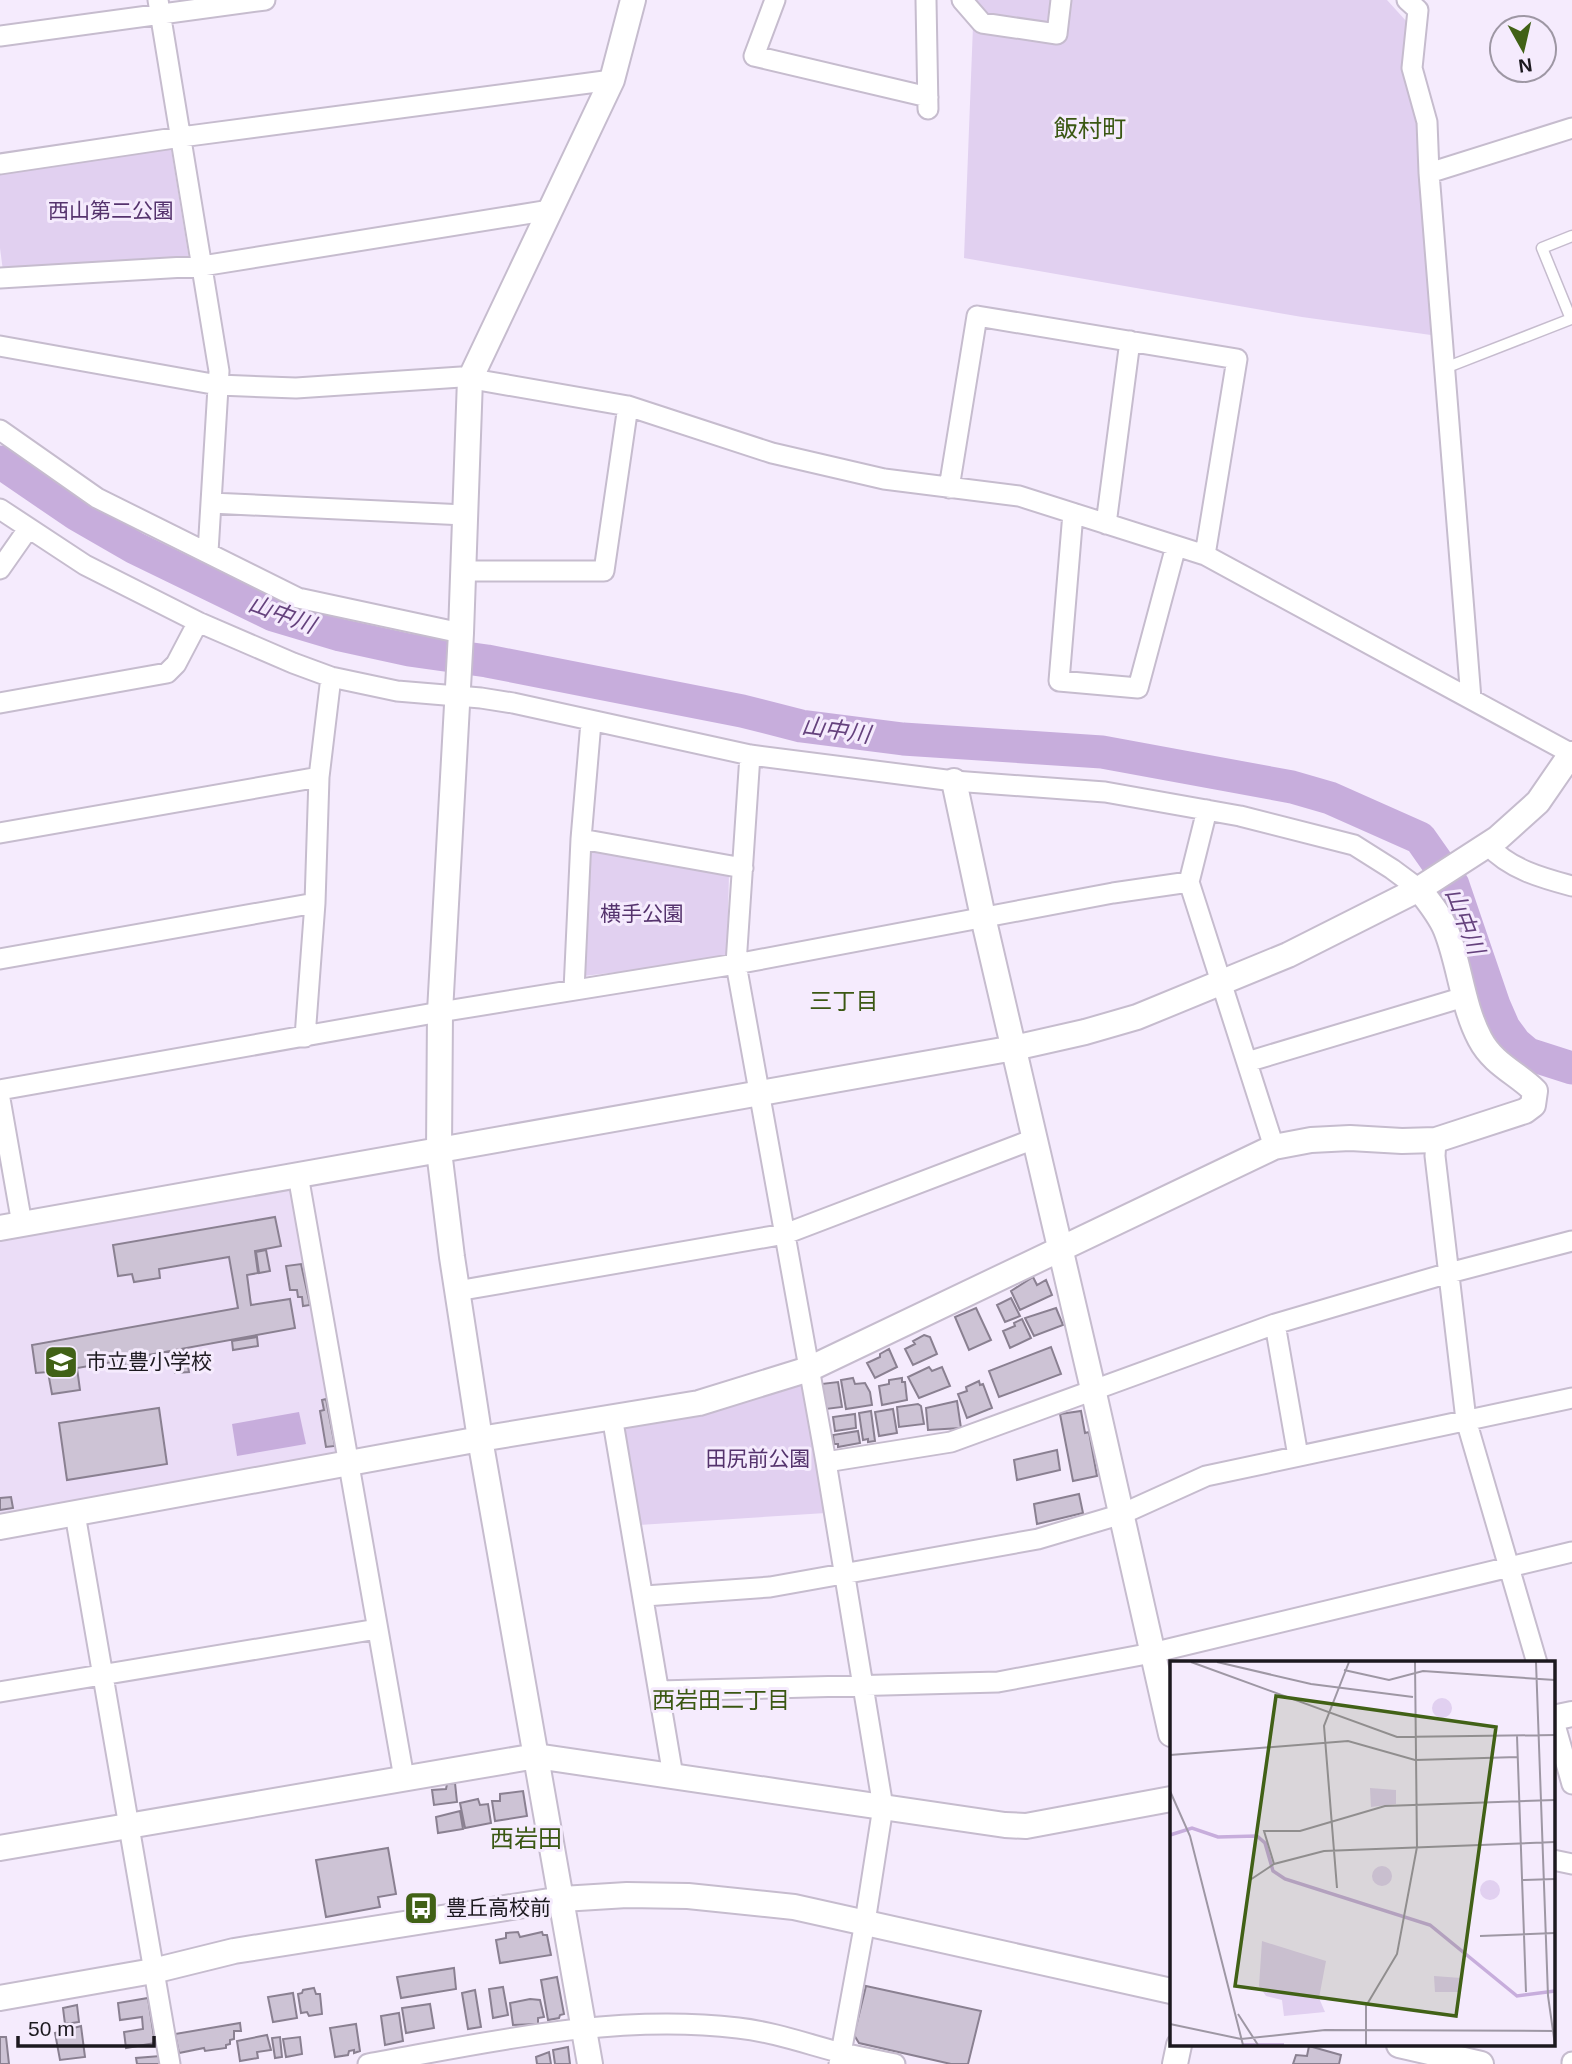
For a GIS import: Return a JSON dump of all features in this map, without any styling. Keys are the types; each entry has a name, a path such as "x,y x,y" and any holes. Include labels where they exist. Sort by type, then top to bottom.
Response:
{"street":[{"path":"0,36 160,7 265,0"},
{"path":"590,2064 480,1439 457,1291 439,1150 440,1013 461,636 470,379 612,80 633,0"},
{"path":"775,0 754,56 928,103 926,0"},
{"path":"962,0 982,23 1057,34 1061,0"},
{"path":"1407,0 1418,10 1412,68 1427,122 1471,699"},
{"path":"160,7 219,371 208,552"},
{"path":"0,164 181,136 612,80"},
{"path":"1429,173 1572,128"},
{"path":"0,278 202,266 550,210"},
{"path":"950,488 977,316 1237,359 1205,555"},
{"path":"1106,524 1130,341"},
{"path":"0,346 218,385 296,388 461,377 628,406 772,453 884,479 1019,496 1205,555 1572,754 1538,802 1488,845 1419,889 1288,955 1137,1017 1014,1048 11,1226 0,1098"},
{"path":"463,571 604,571 628,406"},
{"path":"0,430 97,498 298,598 461,636"},
{"path":"211,503 465,515"},
{"path":"0,509 85,565 198,622 331,677 397,691 457,693 750,755 954,781 1105,792 1240,816 1354,845 1419,889 1431,904 1445,927 1464,997 1481,1041 1495,1060 1535,1091 1536,1097 1533,1105 1525,1111 1436,1140 1350,1138 1311,1140 1274,1147 809,1369 699,1403 480,1439 0,1527"},
{"path":"1073,513 1059,681 1138,688 1175,546"},
{"path":"0,569 28,529"},
{"path":"0,703 167,673 176,664 198,622"},
{"path":"304,1037 315,903 319,777 331,677"},
{"path":"574,990 581,839 591,722"},
{"path":"750,755 736,964 826,1462 883,1807 840,2058"},
{"path":"0,833 319,777"},
{"path":"954,781 1170,1730"},
{"path":"1207,810 1189,882 1274,1147"},
{"path":"581,839 743,868"},
{"path":"1488,845 1500,858 1543,878 1572,886"},
{"path":"0,1090 736,964 1113,892 1189,882"},
{"path":"0,959 315,903"},
{"path":"1247,1062 1464,997"},
{"path":"457,1291 785,1234 1034,1139"},
{"path":"1436,1140 1435,1156 1466,1420 1535,1661"},
{"path":"298,1175 404,1777"},
{"path":"826,1462 951,1442 1275,1324 1449,1273 1572,1241"},
{"path":"1275,1324 1298,1456"},
{"path":"645,1596 770,1587 1038,1539 1122,1514 1206,1476 1572,1398"},
{"path":"612,1416 645,1596 673,1776"},
{"path":"75,1514 170,2064"},
{"path":"659,1691 865,1688 998,1682 1152,1653 1572,1552"},
{"path":"0,1692 377,1629"},
{"path":"1554,1718 1572,1714"},
{"path":"1554,1721 1572,1783"},
{"path":"0,1848 536,1756 1005,1825 1026,1826 1170,1799"},
{"path":"1554,1860 1572,1864"},
{"path":"0,1998 153,1971 234,1951 562,1899 627,1895 688,1896 794,1907 1170,1991"},
{"path":"368,2064 452,2056 584,2027 678,2024 777,2034 840,2058 894,2064"},
{"path":"1175,2064 1179,2046"},
{"path":"1403,2046 1481,2064"}],"lane":[{"path":"1445,368 1571,319 1542,248 1572,236"}],"shaded area":[{"path":"290,1186 339,1449 328,1458 0,1514 0,1239"},
{"path":"299,1412 306,1444 237,1456 232,1424"}],"green space":[{"path":"974,0 1387,0 1407,22 1405,76 1421,128 1431,335 1302,317 964,258"},
{"name":"西山第二公園","path":"171,149 189,259 3,271 0,248 0,174"},
{"name":"横手公園","path":"590,850 729,873 727,959 584,976"},
{"name":"田尻前公園","path":"802,1384 806,1387 826,1513 639,1525 624,1432 628,1426 704,1414"}],"building":[{"path":"275,1217 281,1246 255,1251 258,1273 247,1275 251,1305 290,1299 295,1328 148,1355 150,1365 125,1369 124,1360 77,1368 80,1390 52,1394 48,1372 36,1373 32,1345 238,1308 229,1257 159,1269 160,1278 134,1282 132,1274 118,1276 113,1245"},
{"path":"266,1250 270,1271 259,1273 256,1252"},
{"path":"301,1264 310,1305 303,1306 302,1297 298,1297 297,1290 290,1290 286,1266"},
{"path":"1033,1277 1037,1285 1046,1280 1052,1295 1020,1310 1011,1291"},
{"path":"1011,1298 1020,1316 1005,1322 997,1305"},
{"path":"976,1308 991,1340 969,1350 955,1317"},
{"path":"1056,1308 1063,1325 1034,1336 1025,1318"},
{"path":"1022,1319 1031,1338 1010,1348 1003,1331 1015,1326 1014,1323"},
{"path":"924,1335 930,1337 937,1354 913,1365 905,1349"},
{"path":"257,1337 258,1346 233,1350 232,1341"},
{"path":"1051,1347 1061,1374 999,1397 989,1371"},
{"path":"889,1349 897,1367 875,1378 867,1363"},
{"path":"185,1350 189,1372 175,1373 171,1352"},
{"path":"929,1367 932,1371 942,1367 950,1386 919,1398 908,1377"},
{"path":"853,1378 855,1384 865,1383 872,1405 846,1409 841,1380"},
{"path":"902,1378 907,1400 882,1405 879,1386 889,1384 889,1380"},
{"path":"979,1381 980,1385 983,1384 992,1408 967,1418 958,1394 967,1391 966,1387"},
{"path":"838,1382 842,1407 826,1409 821,1384"},
{"path":"326,1399 335,1446 326,1447 320,1411 324,1410 322,1400"},
{"path":"957,1401 961,1428 928,1430 926,1408"},
{"path":"918,1404 921,1406 924,1424 899,1427 897,1407"},
{"path":"159,1408 167,1464 67,1480 59,1423"},
{"path":"893,1409 897,1433 879,1436 875,1412"},
{"path":"871,1411 875,1441 868,1442 868,1439 863,1440 859,1413"},
{"path":"1081,1411 1085,1433 1089,1432 1097,1476 1073,1481 1060,1414"},
{"path":"855,1414 856,1428 835,1431 833,1417"},
{"path":"858,1431 860,1443 838,1447 838,1444 834,1444 833,1435"},
{"path":"1057,1450 1060,1470 1017,1480 1014,1460"},
{"path":"1079,1494 1083,1513 1037,1524 1034,1504"},
{"path":"11,1497 13,1508 0,1510 0,1498"},
{"path":"455,1783 457,1802 434,1805 432,1790 446,1789 447,1784"},
{"path":"523,1791 527,1816 495,1821 492,1801 500,1801 500,1794"},
{"path":"478,1799 480,1805 488,1804 491,1823 465,1828 460,1803"},
{"path":"460,1811 463,1829 438,1833 436,1817"},
{"path":"388,1848 396,1894 378,1897 380,1907 326,1917 316,1860"},
{"path":"518,1932 520,1937 542,1932 547,1935 551,1955 500,1963 496,1940 506,1938 506,1933"},
{"path":"454,1968 456,1989 401,1998 397,1977"},
{"path":"557,1977 564,2014 548,2020 541,1980"},
{"path":"866,1986 981,2011 968,2064 951,2064 859,2043 854,2035"},
{"path":"503,1987 508,2015 493,2018 489,1989"},
{"path":"314,1988 316,1994 320,1994 322,2014 309,2016 307,2012 301,2013 298,1994"},
{"path":"475,1990 481,2027 468,2029 462,1993"},
{"path":"293,1993 297,2018 273,2022 268,1997"},
{"path":"148,1998 155,2043 126,2048 124,2032 143,2029 142,2017 120,2020 118,2003"},
{"path":"540,2000 544,2017 538,2018 538,2024 513,2025 510,2003"},
{"path":"430,2004 434,2028 406,2033 402,2008"},
{"path":"77,2005 79,2022 65,2024 63,2008"},
{"path":"399,2013 403,2041 385,2045 381,2016"},
{"path":"240,2023 241,2031 234,2031 234,2039 230,2040 226,2048 205,2051 204,2048 179,2053 175,2034"},
{"path":"356,2024 360,2051 349,2051 348,2055 335,2057 330,2028"},
{"path":"81,2026 85,2057 60,2060 55,2033"},
{"path":"267,2035 271,2050 257,2052 258,2058 240,2061 237,2041"},
{"path":"0,2037 6,2037 9,2064 0,2064"},
{"path":"280,2037 282,2057 275,2058 272,2038"},
{"path":"300,2037 302,2054 286,2057 283,2039"},
{"path":"1309,2046 1341,2055 1339,2064 1293,2064 1296,2055 1307,2056"},
{"path":"568,2047 570,2064 555,2064 553,2050"},
{"path":"549,2052 551,2064 537,2064 536,2057"},
{"path":"160,2056 161,2064 137,2064 136,2058"}],"waterway":[{"name":"山中川","path":"0,462 76,514 135,548 273,615 340,635 742,711 801,726 903,739 1102,752 1292,787 1330,798 1420,838 1453,885 1504,1028 1528,1054 1572,1068"}],"place":[{"name":"市立豊小学校","path":"61,1362"},
{"name":"豊丘高校前","path":"421,1908"}],"district":[{"name":"飯村町","path":"1090,129"},
{"name":"三丁目","path":"844,1001"},
{"name":"西岩田二丁目","path":"721,1700"},
{"name":"西岩田","path":"526,1839"}]}
